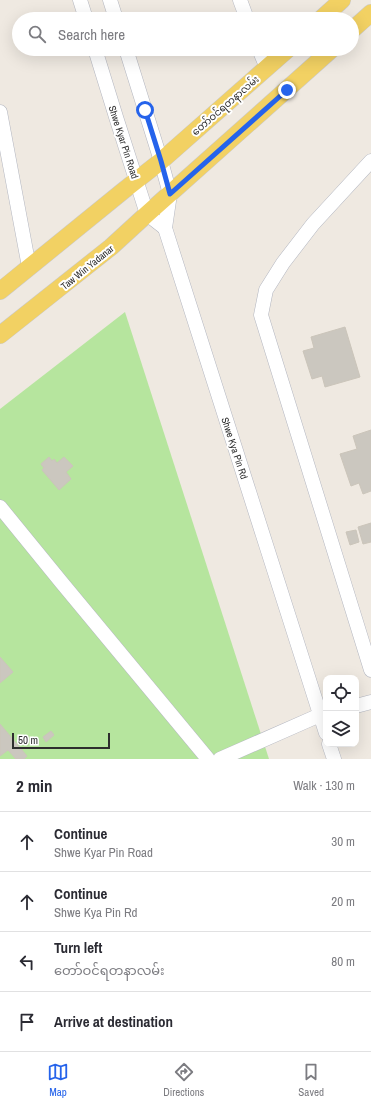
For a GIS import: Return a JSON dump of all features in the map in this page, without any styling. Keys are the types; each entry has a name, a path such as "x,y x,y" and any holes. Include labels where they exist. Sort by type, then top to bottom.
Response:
{"main road":[{"path":"329,12 342,0"},
{"path":"359,24 371,13"},
{"name":"တော်ဝင်ရတနာလမ်း","path":"161,161 280,56"},
{"path":"170,194 324,56"},
{"path":"0,291 161,161"},
{"name":"Taw Win Yadanar","path":"0,335 111,247 170,194"}],"street":[{"path":"80,0 84,12"},
{"path":"110,0 114,12"},
{"path":"240,0 244,12"},
{"name":"Shwe Kyar Pin Road","path":"97,56 147,214"},
{"path":"128,56 161,161"},
{"path":"262,56 267,68"},
{"path":"0,112 29,267"},
{"name":"Shwe Kya Pin Rd","path":"161,161 170,194 165,228 323,714"},
{"path":"371,161 313,224 283,263 266,290 261,315 371,670"},
{"path":"147,214 165,228"},
{"path":"0,506 208,759"},
{"path":"359,705 371,702"},
{"path":"220,759 323,714"},
{"path":"330,747 334,759"}],"green space":[{"path":"125,312 269,759 0,759 0,409"}],"building":[{"path":"345,327 360,377 325,387 322,376 312,379 303,351 314,348 311,337"},
{"path":"371,430 371,491 363,494 359,483 351,486 340,454 357,449 353,436"},
{"path":"49,457 52,461 54,459 57,463 64,457 73,466 66,472 71,479 59,490 42,470 44,468 41,464"},
{"path":"371,523 371,542 363,544 358,527"},
{"path":"356,530 359,542 350,545 346,532"},
{"path":"0,657 13,672 0,683"},
{"path":"0,724 27,756 24,759 16,759 8,750 0,756"},
{"path":"51,731 54,735 46,742 43,737"}],"route":[{"path":"145,110 170,194 287,90"}]}
